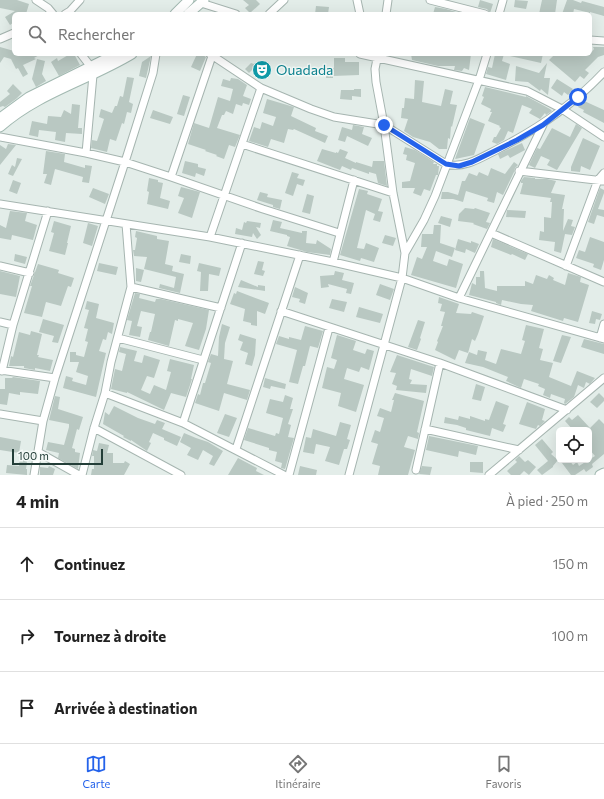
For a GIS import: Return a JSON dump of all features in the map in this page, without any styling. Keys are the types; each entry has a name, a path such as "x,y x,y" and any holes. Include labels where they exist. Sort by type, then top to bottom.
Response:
{"street":[{"path":"36,0 51,12"},
{"path":"68,12 80,0"},
{"path":"177,12 189,0"},
{"path":"271,12 284,0"},
{"path":"357,0 360,12"},
{"path":"386,12 388,0"},
{"path":"430,0 477,12"},
{"path":"500,12 503,0"},
{"path":"190,12 203,2 230,12"},
{"path":"0,39 12,34"},
{"path":"592,40 604,41"},
{"path":"82,56 92,71 86,153"},
{"path":"0,127 27,107 92,71 113,56"},
{"path":"0,118 29,96 92,71 112,66 129,56"},
{"path":"34,475 43,421 55,378 125,162 152,73 156,56"},
{"path":"171,177 211,56"},
{"path":"213,56 261,88 334,117 384,125 446,164 459,166 472,162 543,125 587,90 604,72"},
{"path":"349,475 402,278 405,253 393,193 384,125 376,82 375,69 377,56 528,91 562,110 604,137"},
{"path":"405,253 424,220 432,202 479,80 486,56"},
{"path":"210,237 261,88"},
{"path":"459,298 519,171 543,125"},
{"path":"0,137 125,162 339,233"},
{"path":"242,144 393,193"},
{"path":"519,171 601,181"},
{"path":"566,266 604,173"},
{"path":"333,262 339,233 354,180"},
{"path":"0,204 210,237 333,262 402,278 459,298 602,339 604,324"},
{"path":"48,211 1,370 55,378"},
{"path":"38,452 81,475 105,393 131,287 126,224"},
{"path":"491,233 604,282"},
{"path":"183,423 242,243"},
{"path":"236,450 300,255"},
{"path":"0,266 30,273"},
{"path":"131,287 221,308"},
{"path":"281,311 440,363 567,410"},
{"path":"0,322 13,326"},
{"path":"289,475 330,328"},
{"path":"118,338 204,360"},
{"path":"416,470 440,363"},
{"path":"489,475 604,378"},
{"path":"105,393 183,423 284,475"},
{"path":"0,414 43,421"},
{"path":"94,428 181,475"},
{"path":"425,429 519,450"},
{"path":"600,475 604,473"}],"building":[{"path":"0,0 17,0 29,4 27,12 13,12 15,11 0,8"},
{"path":"243,0 256,0 260,4 251,12 245,8 249,5"},
{"path":"480,0 493,4 490,12 487,9 478,7"},
{"path":"515,0 528,1 526,9 514,7"},
{"path":"542,0 557,0 555,12 539,12"},
{"path":"567,0 573,0 581,3 582,1 604,7 604,16 574,9 573,12 563,12"},
{"path":"316,6 329,7 328,12 315,12"},
{"path":"435,7 456,12 434,12"},
{"path":"12,13 12,24 10,25 5,17"},
{"path":"0,47 12,50 12,56 38,56 34,58 36,59 23,65 28,74 23,77 18,68 16,69 11,59 4,57 0,63"},
{"path":"593,47 604,47 604,55 598,57 585,70 589,73 584,79 580,76 575,82 549,60 553,56 592,56 592,52 594,49"},
{"path":"67,56 75,56 80,65 59,76 51,62 57,58 58,61"},
{"path":"151,56 146,78 139,76 142,62"},
{"path":"196,56 206,57 200,71 191,67"},
{"path":"411,56 471,56 469,70 464,68 462,71 454,70 455,66 438,66 412,60"},
{"path":"495,56 503,56 502,61 510,64 506,80 486,74 488,67 492,68"},
{"path":"510,56 543,56 541,63"},
{"path":"334,58 345,58 345,62 359,62 359,75 333,76 333,78 326,78 327,67 334,68"},
{"path":"37,59 45,61 42,74 46,81 36,87 32,79"},
{"path":"251,63 268,69 266,75 252,70 249,73 245,69"},
{"path":"547,63 544,78 550,78 548,95 541,89 540,91 528,82 515,81 516,66 539,73"},
{"path":"127,77 134,78 129,102 133,104 131,113 127,112 124,124 122,123 116,141 110,139 107,152 91,148 92,140 97,141 104,119 99,117 101,109 112,113 115,106 117,106 120,96 123,97"},
{"path":"231,78 238,79 247,85 243,96 251,99 249,105 243,103 242,106 236,104 233,114 226,111 224,115 222,115 217,128 240,135 235,147 229,145 224,159 205,151 206,150 188,144 194,123 209,128 218,97 230,101 233,89 221,86 223,79 230,81"},
{"path":"557,79 573,89 568,95 564,92 562,96 551,88"},
{"path":"415,80 424,81 422,102 441,106 445,89 453,91 450,104 457,105 452,127 451,126 450,139 448,138 447,149 439,149 430,142 413,137 404,131 408,119 401,118 402,108 404,108 405,98 414,99"},
{"path":"13,84 22,93 5,107 0,107 0,102 10,94 7,91"},
{"path":"485,87 526,96 552,111 546,115 545,113 540,119 529,113 532,109 522,105 513,133 508,131 504,140 497,144 492,142 501,128 499,127 500,126 488,121 492,112 490,112 491,109 481,104 484,97 482,96"},
{"path":"361,89 361,97 352,96 352,100 340,99 341,90"},
{"path":"183,95 190,97 184,116 177,114"},
{"path":"267,99 294,107 291,116 316,128 315,131 328,136 325,143 294,129 288,129 284,143 271,139 268,147 249,141 254,127 260,129 262,122 273,126 276,117 263,113"},
{"path":"582,100 604,110 604,123 583,112 584,110 578,107"},
{"path":"72,104 80,105 78,128 82,128 82,134 66,133 65,142 55,140 56,132 39,130 38,137 29,135 32,121 47,124 48,116 61,117 64,110 71,114"},
{"path":"153,110 173,117 170,124 150,118"},
{"path":"470,118 485,124 474,155 455,159"},
{"path":"576,124 582,128 557,170 547,165 550,160 541,156 535,168 529,165 537,148 540,149 552,128 570,137"},
{"path":"353,125 364,127 362,134 372,138 368,146 347,136 345,142 338,140 342,127 352,130"},
{"path":"583,138 600,146 590,170 581,166 580,172 571,171 571,167"},
{"path":"522,143 525,150 510,158 508,155 500,159 498,154"},
{"path":"8,144 16,145 0,165 0,145 6,149"},
{"path":"405,147 415,150 434,162 433,164 437,164 437,166 439,166 438,175 436,175 430,191 424,189 421,196 413,193 415,188 402,188 402,182 410,181 415,163 406,160 407,155 403,154"},
{"path":"322,149 338,153 340,149 348,152 345,158 356,163 372,167 373,161 384,161 387,186 378,183 376,174 369,172 369,174 352,168 351,170 342,166 340,170 317,161"},
{"path":"46,151 65,154 64,162 85,168 85,165 92,166 89,183 82,182 83,177 55,169 51,185 44,183 47,174 43,174"},
{"path":"17,158 22,159 13,176 8,174 12,165 15,167"},
{"path":"185,161 198,164 198,167 206,169 204,176 196,173 195,177 182,173"},
{"path":"514,162 518,165 515,168 503,195 497,192 494,203 487,201 488,198 466,191 463,202 453,199 441,199 442,192 458,195 462,181 465,181 469,173 477,176 479,172 488,176 491,168 505,174"},
{"path":"292,172 299,174 297,178 305,180 303,186 297,184 293,196 285,193"},
{"path":"524,177 556,181 551,193 565,195 562,209 564,209 563,231 568,219 573,220 571,226 575,227 572,235 565,234 561,253 554,251 555,242 539,240 540,231 544,232 544,217 551,218 551,198 520,194 523,183 521,183 521,181"},
{"path":"149,178 163,183 160,198 170,201 168,209 147,204"},
{"path":"13,180 21,183 17,194 9,191"},
{"path":"181,187 200,192 192,218 178,213 184,198 178,196"},
{"path":"93,188 109,194 105,204 89,197"},
{"path":"600,188 604,190 604,193 598,209 604,210 604,217 597,215 594,224 588,222"},
{"path":"359,189 368,191 367,194 382,199 378,211 383,212 380,222 373,220 375,214 366,210 357,248 364,249 366,243 379,248 374,262 361,258 360,261 340,255"},
{"path":"260,192 268,194 267,197 282,200 280,209 257,200"},
{"path":"307,194 314,196 310,214 302,212"},
{"path":"465,208 475,208 490,213 486,222 490,223 487,229 473,224 474,223 458,221 459,214"},
{"path":"507,210 526,211 525,218 506,217"},
{"path":"10,211 27,213 25,221 37,225 33,240 12,235 11,240 0,238 0,225 6,228"},
{"path":"441,216 452,219 450,227 438,223"},
{"path":"273,220 282,222 280,228 302,233 302,231 307,231 306,243 316,244 317,240 331,249 330,255 307,252 287,246 290,237 270,231"},
{"path":"54,221 71,226 65,255 49,251 54,233 51,232"},
{"path":"247,221 261,223 260,228 256,227 261,235 257,239 253,233 252,237 235,234 236,228 242,230 244,222 246,223"},
{"path":"88,223 98,226 92,246 83,243"},
{"path":"434,225 441,225 440,243 455,248 452,257 436,251 433,261 447,266 449,259 463,264 456,288 411,275 417,257 422,259 427,247 421,247 422,234 433,234"},
{"path":"136,231 157,236 157,239 169,241 165,264 173,266 172,271 184,274 180,293 159,288 160,284 174,288 176,277 144,269 147,257 134,256 133,250 135,250 137,238 135,237"},
{"path":"385,235 396,238 393,246 382,243"},
{"path":"590,237 604,242 604,260 601,270 593,267 594,264 576,258 579,250 585,252"},
{"path":"458,239 479,244 475,253 466,249 465,253 455,250"},
{"path":"493,239 528,254 525,260 491,247"},
{"path":"15,254 27,257 25,264 14,261"},
{"path":"181,254 191,256 190,264 179,262"},
{"path":"258,261 264,262 262,270 265,271 263,276 254,274"},
{"path":"99,263 118,267 116,275 97,271"},
{"path":"199,263 221,268 219,276 209,274 208,291 200,291 201,272 197,271"},
{"path":"38,264 59,270 58,273 74,278 71,287 68,286 61,306 46,302 42,317 24,313 32,286 30,286"},
{"path":"136,268 144,270 141,282 136,281"},
{"path":"0,271 20,276 16,297 0,294"},
{"path":"335,271 344,273 342,280 354,283 351,294 346,293 347,289 328,284 329,287 321,288 320,276 334,275"},
{"path":"480,271 484,271 485,288 497,291 497,286 525,286 525,281 533,284 536,275 547,279 549,275 554,278 553,280 565,285 568,273 581,277 580,282 589,285 578,322 564,318 563,321 531,311 533,305 502,300 501,305 496,302 469,295 472,283 476,285 476,277 480,277"},
{"path":"241,280 258,287 258,285 265,286 265,291 238,287"},
{"path":"380,284 394,289 390,300 376,295"},
{"path":"295,287 308,293 305,304 299,302 300,299 292,297"},
{"path":"237,291 269,303 265,314 257,311 257,326 243,321 245,309 230,304 234,293 236,294"},
{"path":"135,293 140,294 139,298 155,302 156,299 161,299 209,310 206,329 199,350 185,346 193,323 178,319 178,321 175,320 169,346 148,340 155,314 141,311 137,326 142,327 140,337 129,335 132,321 127,320"},
{"path":"439,297 459,304 456,313 471,314 472,312 484,316 475,341 472,339 468,353 459,350 455,360 435,350 443,326 441,326 445,312 440,311 442,304 438,303"},
{"path":"332,299 347,302 344,312 329,308"},
{"path":"87,301 99,304 96,318 114,323 112,334 108,332 106,340 103,339 99,351 106,353 96,397 63,388 66,376 73,378 72,381 86,385 88,376 76,372 79,362 70,362 70,352 76,352 76,355 84,357 88,342 85,341 88,329 84,328 89,310 85,309"},
{"path":"359,307 383,314 380,323 356,317"},
{"path":"592,311 602,314 600,320 596,319 595,324 589,323"},
{"path":"43,319 64,325 58,343 52,342 54,336 39,332"},
{"path":"418,320 425,322 417,350 408,347"},
{"path":"222,324 230,327 225,343 224,359 233,361 227,384 250,390 247,400 224,393 219,411 195,403 198,394 200,395 203,383 205,383 211,363 208,362 211,354 218,356 219,337"},
{"path":"526,325 544,329 539,348 543,349 540,360 553,363 549,377 571,386 577,371 595,378 590,384 586,382 584,388 578,385 574,397 565,404 565,399 551,394 550,398 543,395 545,389 538,386 539,384 524,379 521,388 506,381 508,377 483,367 465,363 469,352 477,355 478,350 487,352 485,360 496,364 501,349 521,354 525,341 522,340"},
{"path":"305,326 323,331 318,348 310,346 305,366 303,366 298,384 289,382 297,350 276,344 279,336 301,340"},
{"path":"31,331 42,334 37,355 39,355 38,357 53,360 50,371 35,368 35,370 24,368 24,366 9,366 11,356 13,357 19,332 30,335"},
{"path":"240,334 256,339 255,355 252,366 245,364 248,353 240,350 243,342 238,340"},
{"path":"337,335 356,341 353,350 365,354 367,349 374,351 369,370 361,367 359,372 347,368 344,379 364,385 356,412 338,406 341,393 322,388 327,367 334,369 337,360 331,358"},
{"path":"562,335 571,337 561,363 553,361"},
{"path":"584,339 604,344 604,354 581,347"},
{"path":"120,347 137,351 134,361 142,363 144,355 160,360 154,378 147,376 141,390 150,394 154,385 166,390 171,372 167,371 170,359 194,365 192,379 186,397 171,393 164,410 127,392 111,389 115,369 122,371 126,354 119,352"},
{"path":"397,355 434,367 432,376 411,369 409,379 412,380 410,384 427,385 426,393 396,390 397,386 392,384 396,373 390,372"},
{"path":"13,377 40,381 38,394 20,392 20,395 9,393 7,405 0,404 0,389 5,389 5,378"},
{"path":"265,378 286,384 285,389 271,386 270,389 263,387"},
{"path":"476,384 485,387 481,401 472,399"},
{"path":"395,393 424,401 417,432 419,433 418,439 408,436 404,447 415,450 408,475 378,475 380,466 372,464 378,444 371,442 375,430 380,432 384,418 377,416 380,408 391,412 394,400 392,400"},
{"path":"599,393 604,398 604,401 597,408 590,402"},
{"path":"285,395 293,398 290,409 293,409 288,424 291,425 288,437 294,438 285,469 281,468 282,463 275,461 277,452 244,440 248,428 275,436 276,433 279,434 283,418 266,413 270,399 283,402"},
{"path":"55,396 60,397 58,409 83,417 79,430 77,429 72,448 75,449 75,452 80,453 78,469 58,458 59,453 46,450 48,442 64,445 69,427 69,424 49,420"},
{"path":"496,401 509,406 503,424 506,425 503,432 492,428 490,436 466,430 466,428 457,425 444,423 445,417 458,420 459,416 470,419 470,416 485,421 485,419 489,420"},
{"path":"527,402 545,409 542,420 545,421 540,426 538,425 536,429 519,424"},
{"path":"114,406 138,418 155,424 157,420 165,423 162,429 181,437 177,446 153,433 149,442 151,443 147,451 131,440 123,437 124,436 103,424 105,412 109,415"},
{"path":"225,414 237,418 229,437 217,433"},
{"path":"578,415 589,427 570,427 565,421 569,417 572,420"},
{"path":"599,419 604,424 604,454 592,464 593,467 586,472 584,469 575,475 571,475 562,463 571,463 573,465 578,463 579,466 584,463 592,463 592,458 595,456 592,452 591,427"},
{"path":"340,422 351,425 347,439 350,440 347,449 344,449 339,465 325,461 330,447 316,444 314,454 303,452 306,437 311,438 313,429 336,436"},
{"path":"184,433 208,442 223,451 214,466 209,464 213,456 203,450 198,460 187,455 191,448 180,442"},
{"path":"429,436 478,446 476,455 459,451 458,457 426,450"},
{"path":"0,437 21,441 19,453 0,450"},
{"path":"542,439 553,452 551,454 556,458 556,462 553,467 542,475 537,470 548,461 535,445"},
{"path":"99,443 109,445 107,453 113,453 113,463 124,463 125,461 130,464 124,475 91,475 92,469 94,469 94,456 92,456 93,450 97,451"},
{"path":"20,454 28,454 26,469 27,475 6,473 7,465 19,466"},
{"path":"519,456 525,462 528,460 536,467 529,475 524,471 520,475 511,475 507,471 517,462 515,460"},
{"path":"238,458 257,468 256,471 264,475 228,475"},
{"path":"470,462 483,462 483,473 470,472"},
{"path":"49,466 55,469 53,475 40,475 40,467 48,468"},
{"path":"300,466 317,470 316,475 298,475"},
{"path":"422,466 432,467 430,475 419,474"}],"place":[{"name":"Ouadada","path":"262,70"}],"route":[{"path":"384,125 446,164 459,166 472,162 517,140 543,125 578,97"}]}
